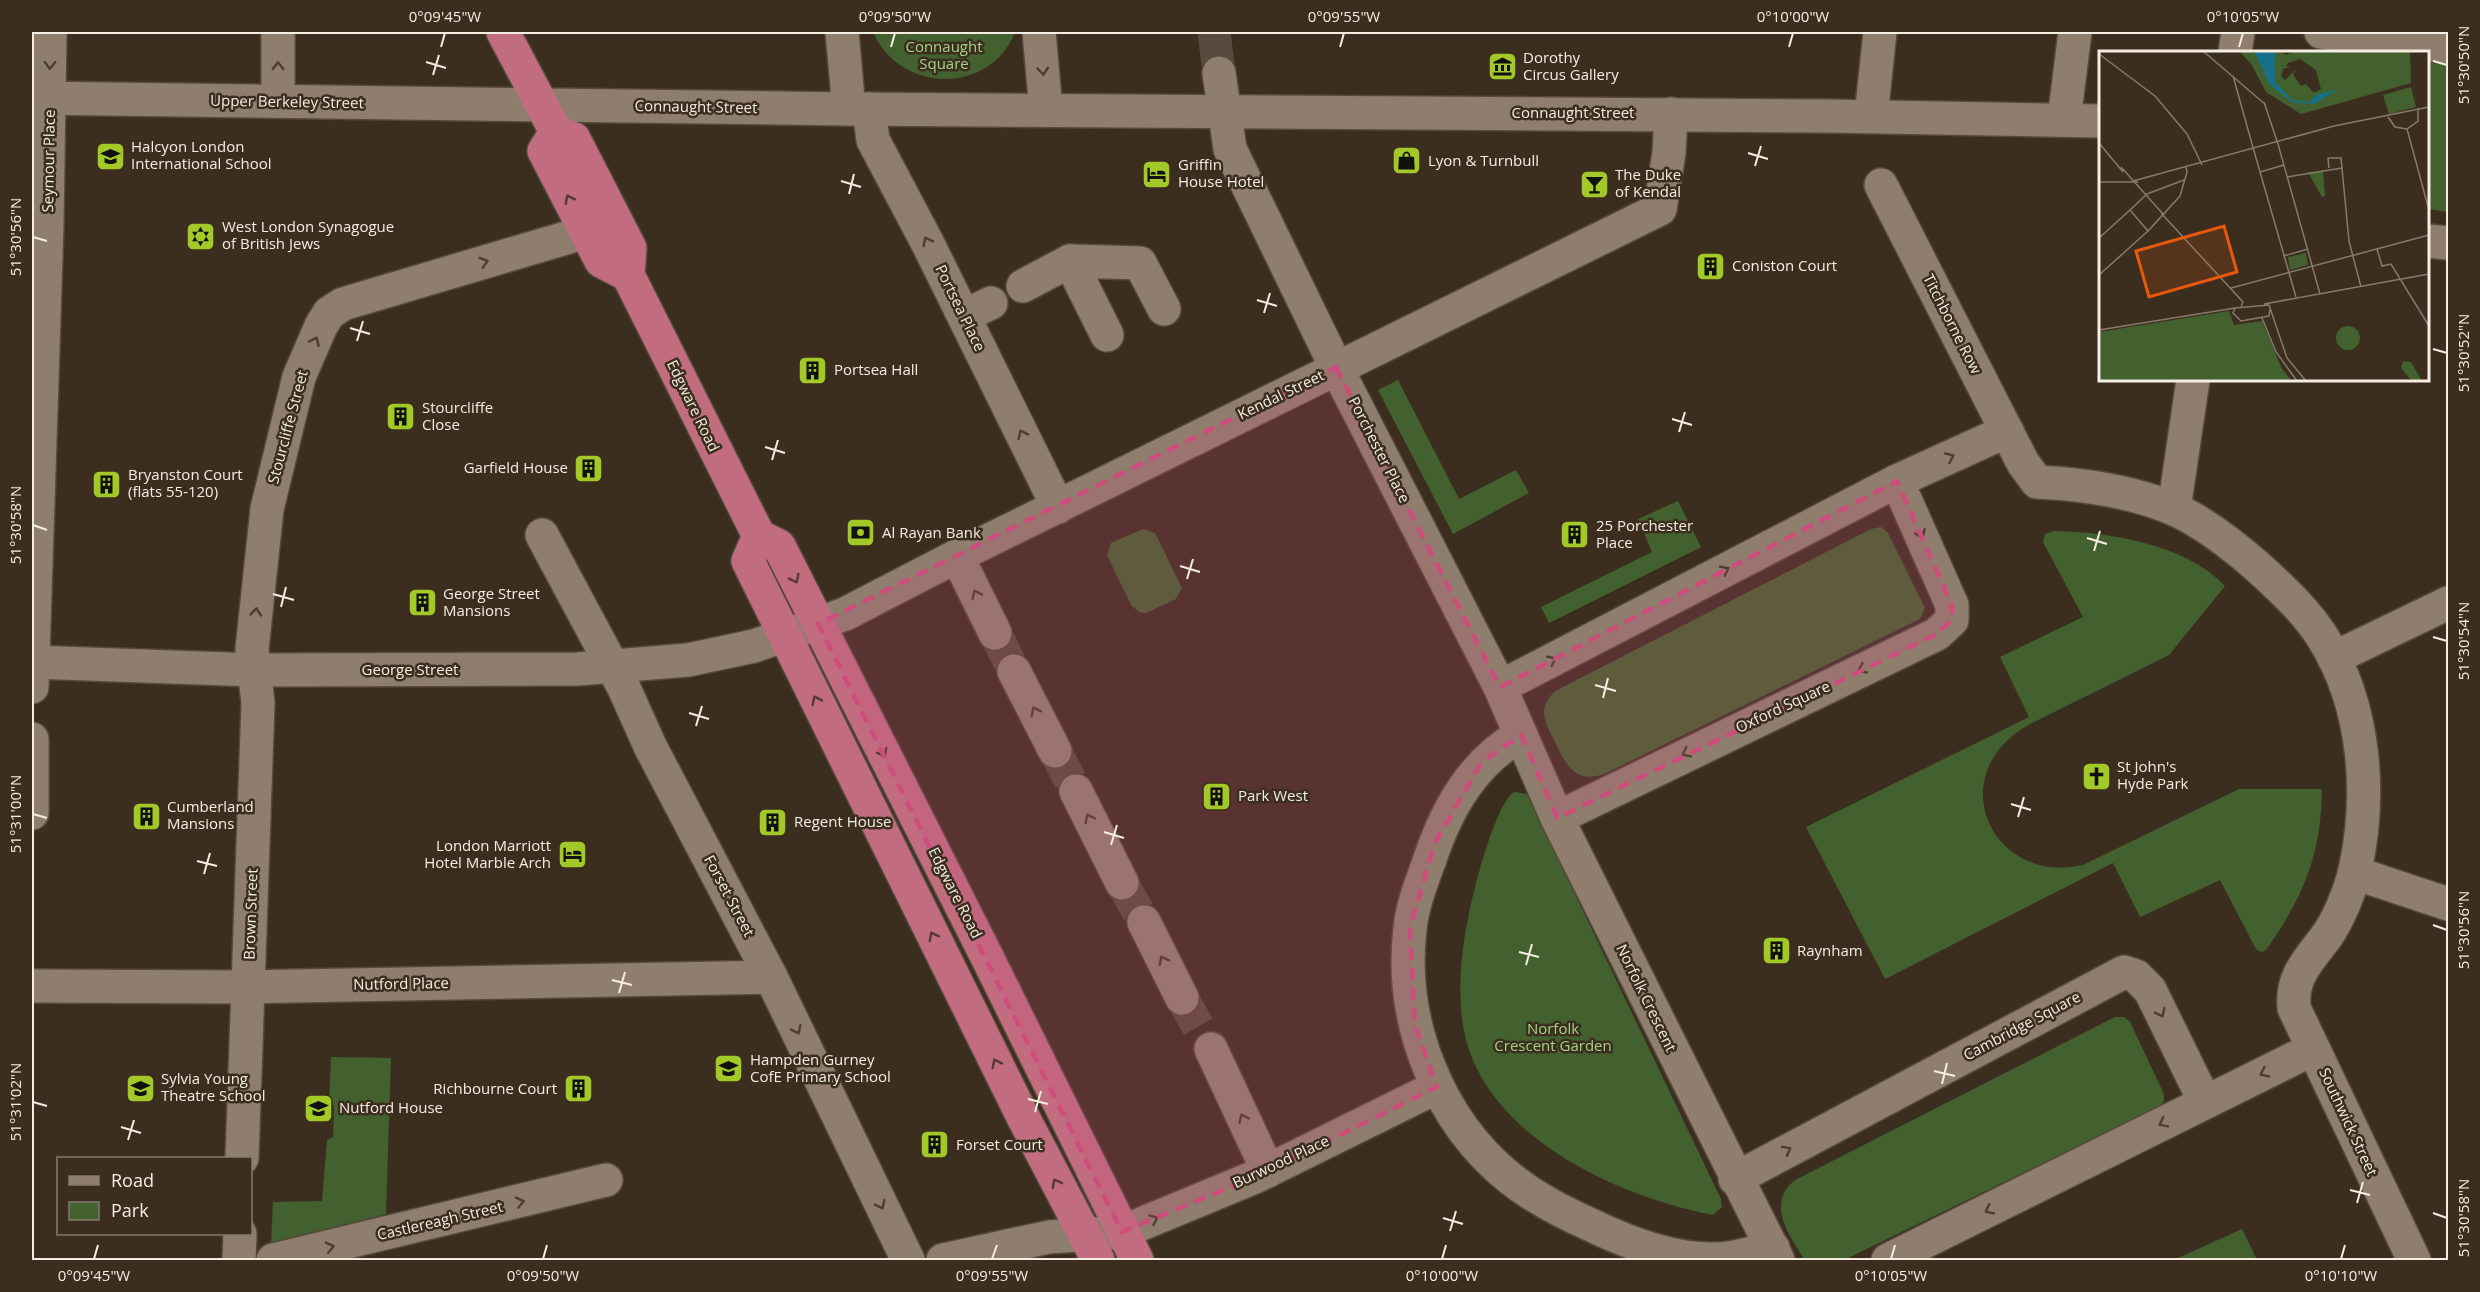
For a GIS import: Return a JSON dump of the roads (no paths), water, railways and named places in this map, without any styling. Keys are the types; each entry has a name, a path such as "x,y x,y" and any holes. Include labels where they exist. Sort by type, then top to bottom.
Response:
{"highway":[{"name":"Edgware Road","path":"504,32 549,119 574,139 630,249 628,275 759,537 779,546 988,958 1130,1246"},
{"path":"549,119 544,151 601,261 628,275"},
{"path":"759,537 748,561 1036,1144 1091,1247"}],"street":[{"name":"Seymour Place","path":"32,687 41,98 50,32"},
{"path":"278,32 278,101"},
{"path":"842,32 859,109 1046,110 1039,32"},
{"path":"1871,116 1880,32"},
{"path":"2064,120 2075,32"},
{"path":"2235,51 2239,32"},
{"path":"2321,32 2448,47"},
{"name":"Porchester Place","path":"1219,73 1230,149 1336,368 1500,687 1521,735"},
{"name":"Upper Berkeley Street","path":"41,98 278,101 549,119"},
{"name":"Connaught Street","path":"549,119 859,109"},
{"name":"Portsea Place","path":"859,109 873,140 977,309 1058,507"},
{"name":"Connaught Street","path":"1046,110 1871,116 2099,121"},
{"name":"Kendal Street","path":"785,636 871,601 957,555 1660,209 1669,153 1671,114"},
{"name":"Titchborne Row","path":"1881,184 2023,463 2037,482 2068,484 2121,493 2174,509 2229,543 2279,586 2309,618 2334,658"},
{"name":"Stourcliffe Street","path":"255,670 253,644 267,509 299,377 329,313 343,304 586,232"},
{"path":"2429,241 2448,243"},
{"path":"1070,261 1107,335"},
{"path":"1023,286 1070,261 1140,263 1164,309"},
{"path":"2174,509 2193,381"},
{"path":"1500,687 1897,481 2007,431"},
{"name":"Oxford Square","path":"1557,818 1937,634 1952,620 1952,605 1897,481"},
{"name":"Forset Street","path":"542,535 771,977 908,1260"},
{"path":"957,555 994,633"},
{"path":"2334,658 2448,603"},
{"name":"George Street","path":"32,662 255,670 612,667 713,656 785,636"},
{"name":"Southwick Street","path":"2334,658 2355,718 2363,772 2362,825 2355,873 2328,935 2301,969 2295,982 2294,1008 2414,1260"},
{"name":"Brown Street","path":"242,1157 258,703 255,670"},
{"path":"1014,671 1055,751"},
{"path":"1557,818 1521,735 1482,762 1464,788 1435,843 1410,928 1409,967 1415,1025 1420,1047 1437,1087 1481,1151 1510,1178 1567,1214 1632,1242 1689,1257 1727,1258 1775,1254 1736,1179"},
{"path":"32,739 32,813"},
{"path":"1076,791 1122,883"},
{"name":"Norfolk Crescent","path":"1557,818 1736,1179"},
{"path":"2355,873 2448,904"},
{"path":"1144,922 1182,998"},
{"name":"Cambridge Square","path":"1736,1179 2124,972 2136,975 2150,990 2205,1102"},
{"name":"Nutford Place","path":"32,986 247,987 771,977"},
{"path":"1211,1049 1262,1174"},
{"path":"1888,1260 2313,1049"},
{"name":"Burwood Place","path":"943,1260 1018,1242 1091,1247 1130,1246 1262,1174 1437,1087"},
{"name":"Castlereagh Street","path":"273,1260 606,1180"},
{"path":"239,1260 240,1235"}],"tunnel":[{"path":"1214,32 1219,73"},
{"path":"995,633 1014,671"},
{"path":"1055,751 1076,791"},
{"path":"1122,883 1144,922"},
{"path":"1182,998 1211,1049"}],"place":[{"name":"Dorothy Circus Gallery","path":"1502,67"},
{"name":"Halcyon London International School","path":"110,156"},
{"name":"Lyon & Turnbull","path":"1407,161"},
{"name":"Griffin House Hotel","path":"1157,174"},
{"name":"The Duke of Kendal","path":"1594,184"},
{"name":"West London Synagogue of British Jews","path":"201,236"},
{"name":"Coniston Court","path":"1711,266"},
{"name":"Portsea Hall","path":"813,370"},
{"name":"Stourcliffe Close","path":"401,417"},
{"name":"Garfield House","path":"589,468"},
{"name":"Bryanston Court (flats 55-120)","path":"107,484"},
{"name":"Al Rayan Bank","path":"861,533"},
{"name":"25 Porchester Place","path":"1575,535"},
{"name":"George Street Mansions","path":"422,603"},
{"name":"St John's Hyde Park","path":"2096,776"},
{"name":"Park West","path":"1217,796"},
{"name":"Cumberland Mansions","path":"146,816"},
{"name":"Regent House","path":"773,822"},
{"name":"London Marriott Hotel Marble Arch","path":"572,855"},
{"name":"Raynham","path":"1776,951"},
{"name":"Hampden Gurney CofE Primary School","path":"729,1069"},
{"name":"Sylvia Young Theatre School","path":"140,1088"},
{"name":"Richbourne Court","path":"578,1089"},
{"name":"Nutford House","path":"318,1108"},
{"name":"Forset Court","path":"935,1145"}],"park label":[{"name":"Connaught Square","path":"944,56"},
{"name":"Norfolk Crescent Garden","path":"1553,1038"}]}
